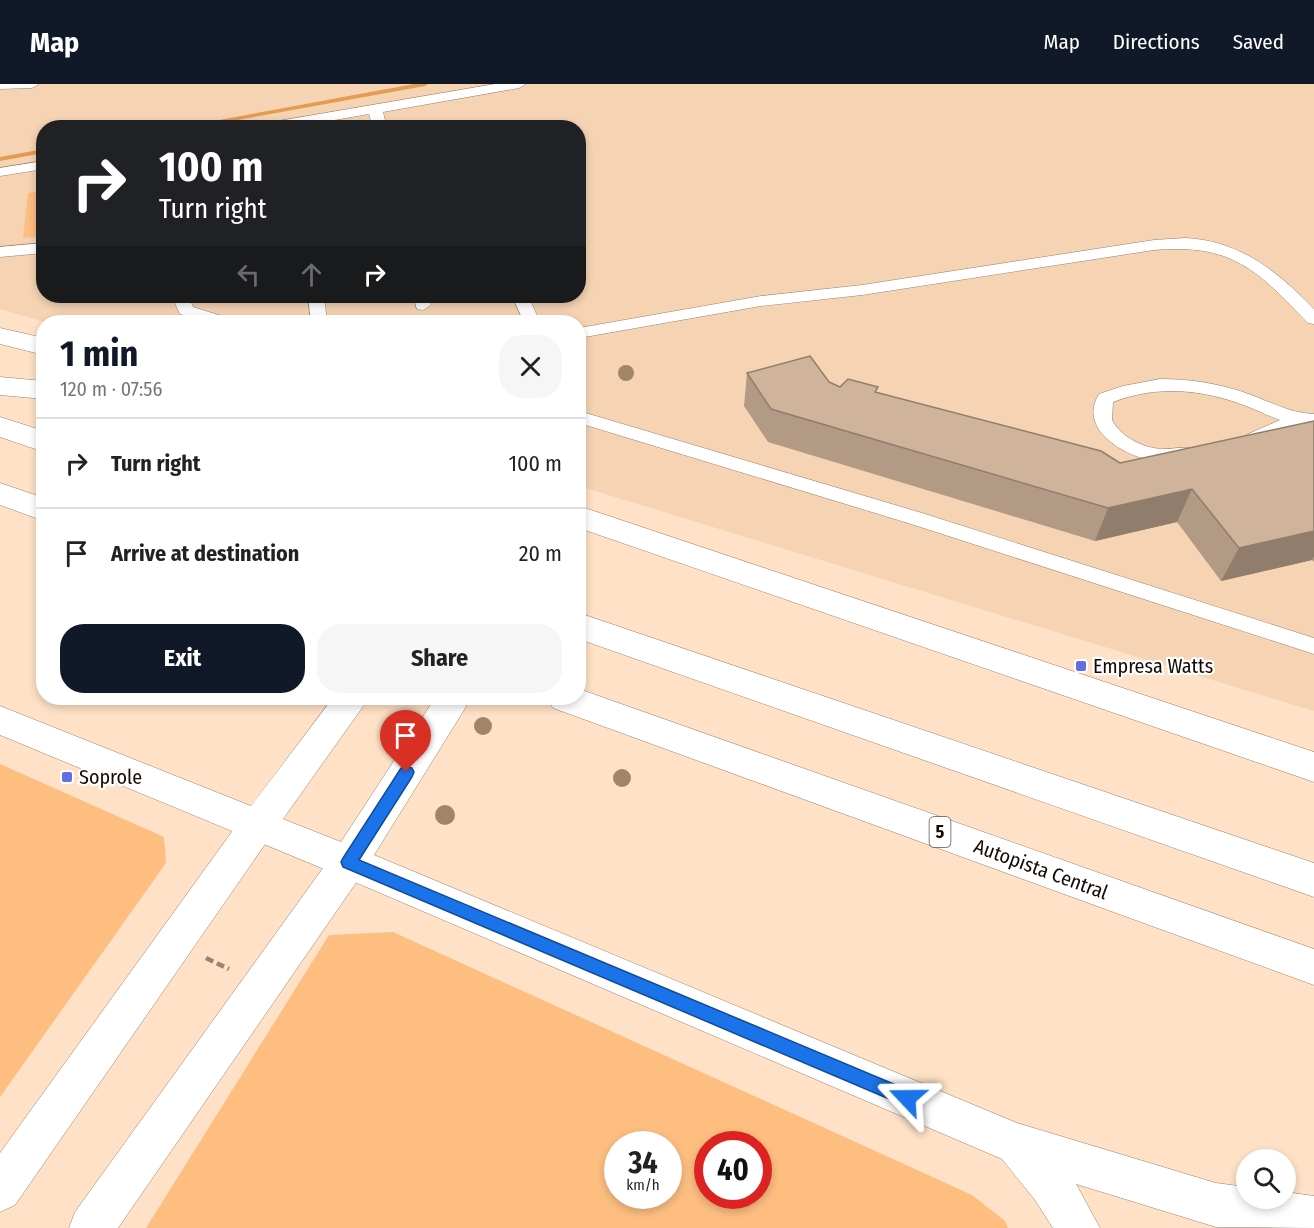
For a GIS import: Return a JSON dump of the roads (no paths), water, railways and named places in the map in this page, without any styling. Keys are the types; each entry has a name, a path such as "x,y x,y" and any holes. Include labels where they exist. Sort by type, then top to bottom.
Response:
{"main road":[{"path":"0,336 36,345"},
{"path":"0,386 36,389"},
{"path":"0,427 36,439"},
{"path":"0,494 36,507"},
{"path":"586,519 1314,767"},
{"path":"586,629 1314,880"},
{"path":"0,1190 257,826 347,705"},
{"path":"91,1228 349,862 450,705"},
{"name":"Autopista Central","path":"584,705 1314,967"},
{"path":"0,720 349,862 1017,1144 1216,1205 1314,1218"},
{"path":"1017,1144 1042,1171 1064,1202 1078,1228"}],"lane":[{"path":"0,85 32,84"},
{"path":"318,120 519,84"},
{"path":"375,109 378,120"},
{"path":"0,172 36,166"},
{"path":"586,332 761,301 862,290 1154,245 1192,243 1228,249 1257,265 1282,286 1314,319"},
{"path":"0,252 36,249"},
{"path":"183,303 186,310 201,315"},
{"path":"1205,450 1160,455 1130,447 1102,422 1100,409 1105,398 1128,388 1154,384 1215,390 1251,401 1295,420 1314,420"},
{"path":"586,419 926,522 1314,646"},
{"path":"1233,443 1271,433 1295,420"}],"waterway":[{"path":"224,120 425,84"},
{"path":"0,159 36,152"}],"place":[{"name":"Empresa Watts","path":"1081,666"},
{"name":"Soprole","path":"67,777"}]}
